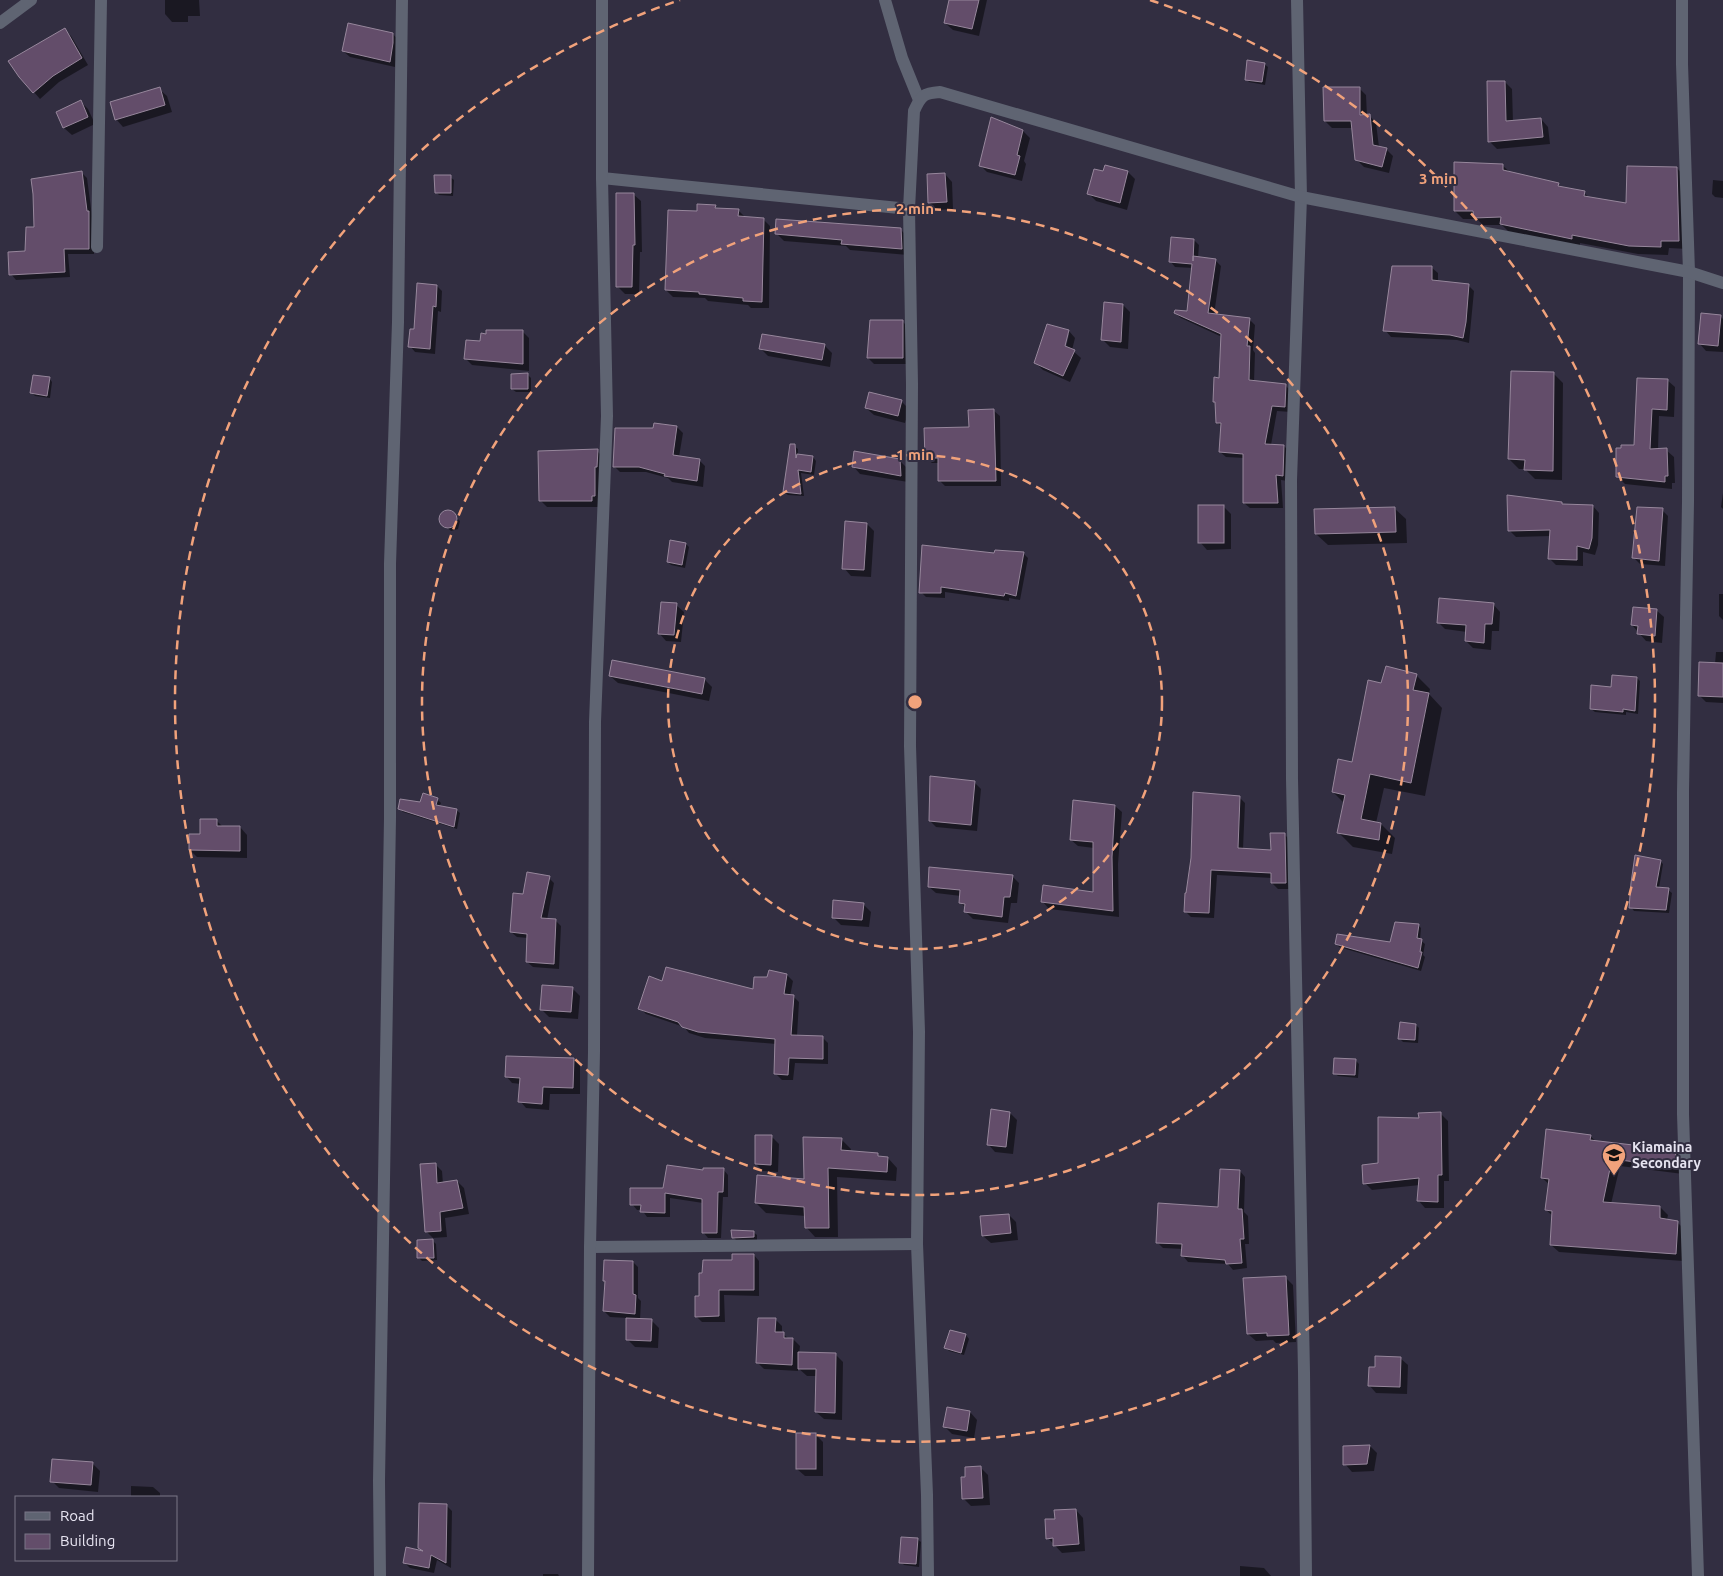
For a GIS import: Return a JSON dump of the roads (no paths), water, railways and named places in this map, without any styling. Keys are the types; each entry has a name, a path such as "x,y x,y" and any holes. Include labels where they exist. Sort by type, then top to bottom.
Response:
{"street":[{"path":"0,23 31,0"},
{"path":"97,247 102,0"},
{"path":"380,1576 379,1471 390,818 390,564 398,322 402,0"},
{"path":"588,1576 590,1247 594,1042 595,722 607,416 602,178 602,0"},
{"path":"885,0 902,58 919,100"},
{"path":"1297,0 1301,197 1291,480 1292,759 1306,1576"},
{"path":"1682,0 1682,64 1689,272 1688,492 1683,792 1683,1114 1698,1576"},
{"path":"928,1576 927,1494 917,1244 919,1032 910,746 912,384 909,209 914,110 919,100 927,92 940,92 1301,197 1689,272 1723,283"},
{"path":"602,178 909,209"},
{"path":"590,1247 917,1244"}],"place":[{"name":"Kiamaina Secondary","path":"1614,1176"}]}
